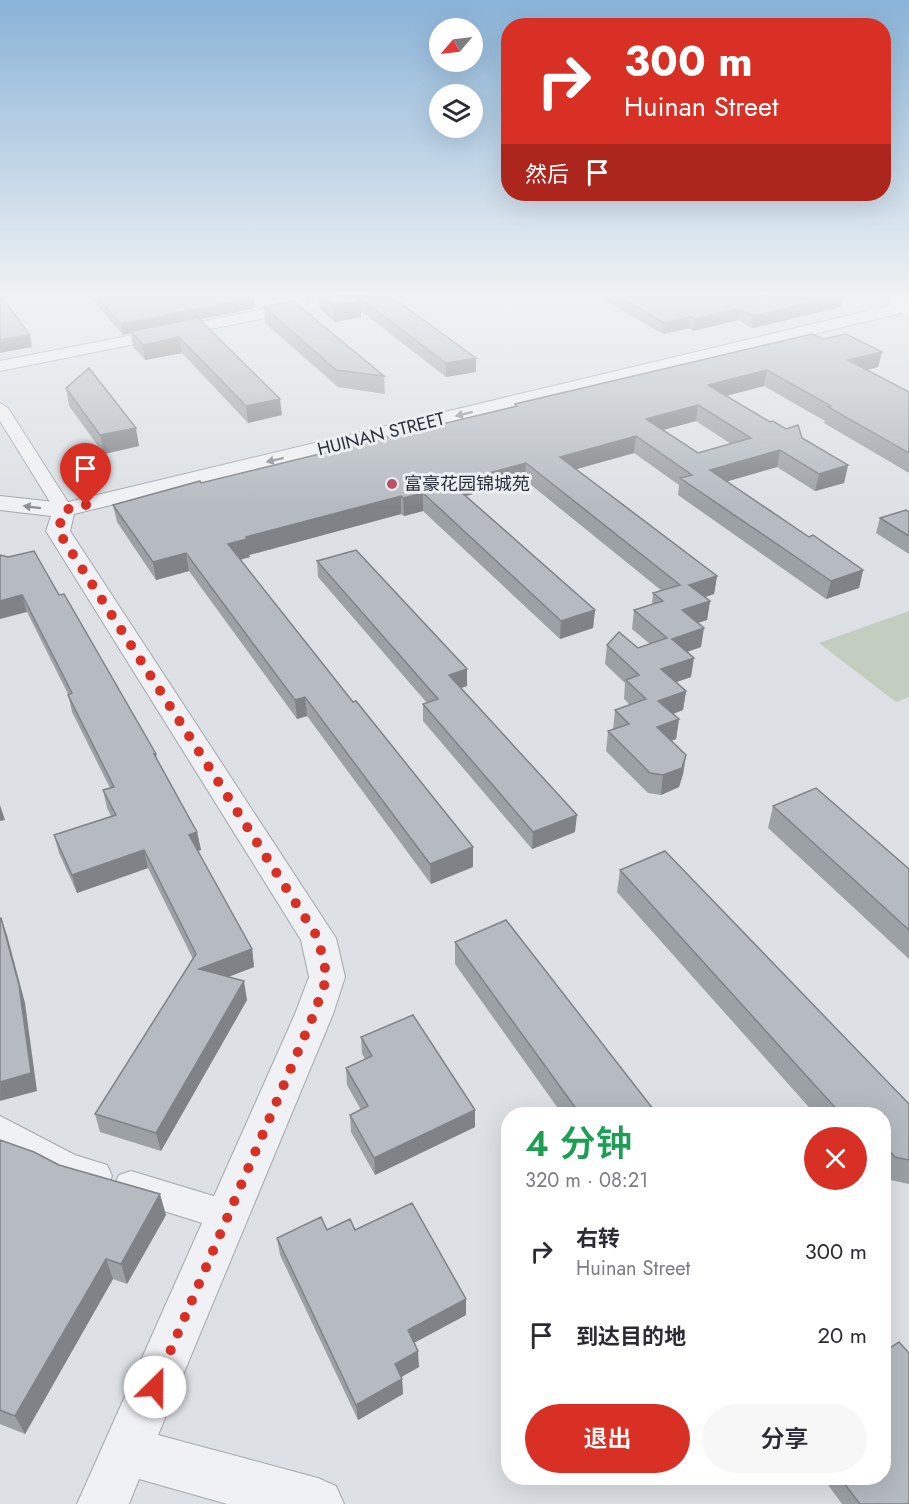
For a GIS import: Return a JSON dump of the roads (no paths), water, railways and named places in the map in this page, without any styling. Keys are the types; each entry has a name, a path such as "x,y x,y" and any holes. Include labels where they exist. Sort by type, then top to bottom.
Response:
{"street":[{"name":"HUINAN STREET","path":"61,521 658,366"},
{"path":"0,408 61,521 318,938 327,977 314,1014 103,1504"},
{"path":"0,503 61,521"},
{"path":"0,519 61,521"},
{"path":"0,1130 67,1168 228,1215"},
{"path":"127,1451 318,1504"}],"place":[{"name":"富豪花园锦城苑","path":"392,484"}]}
